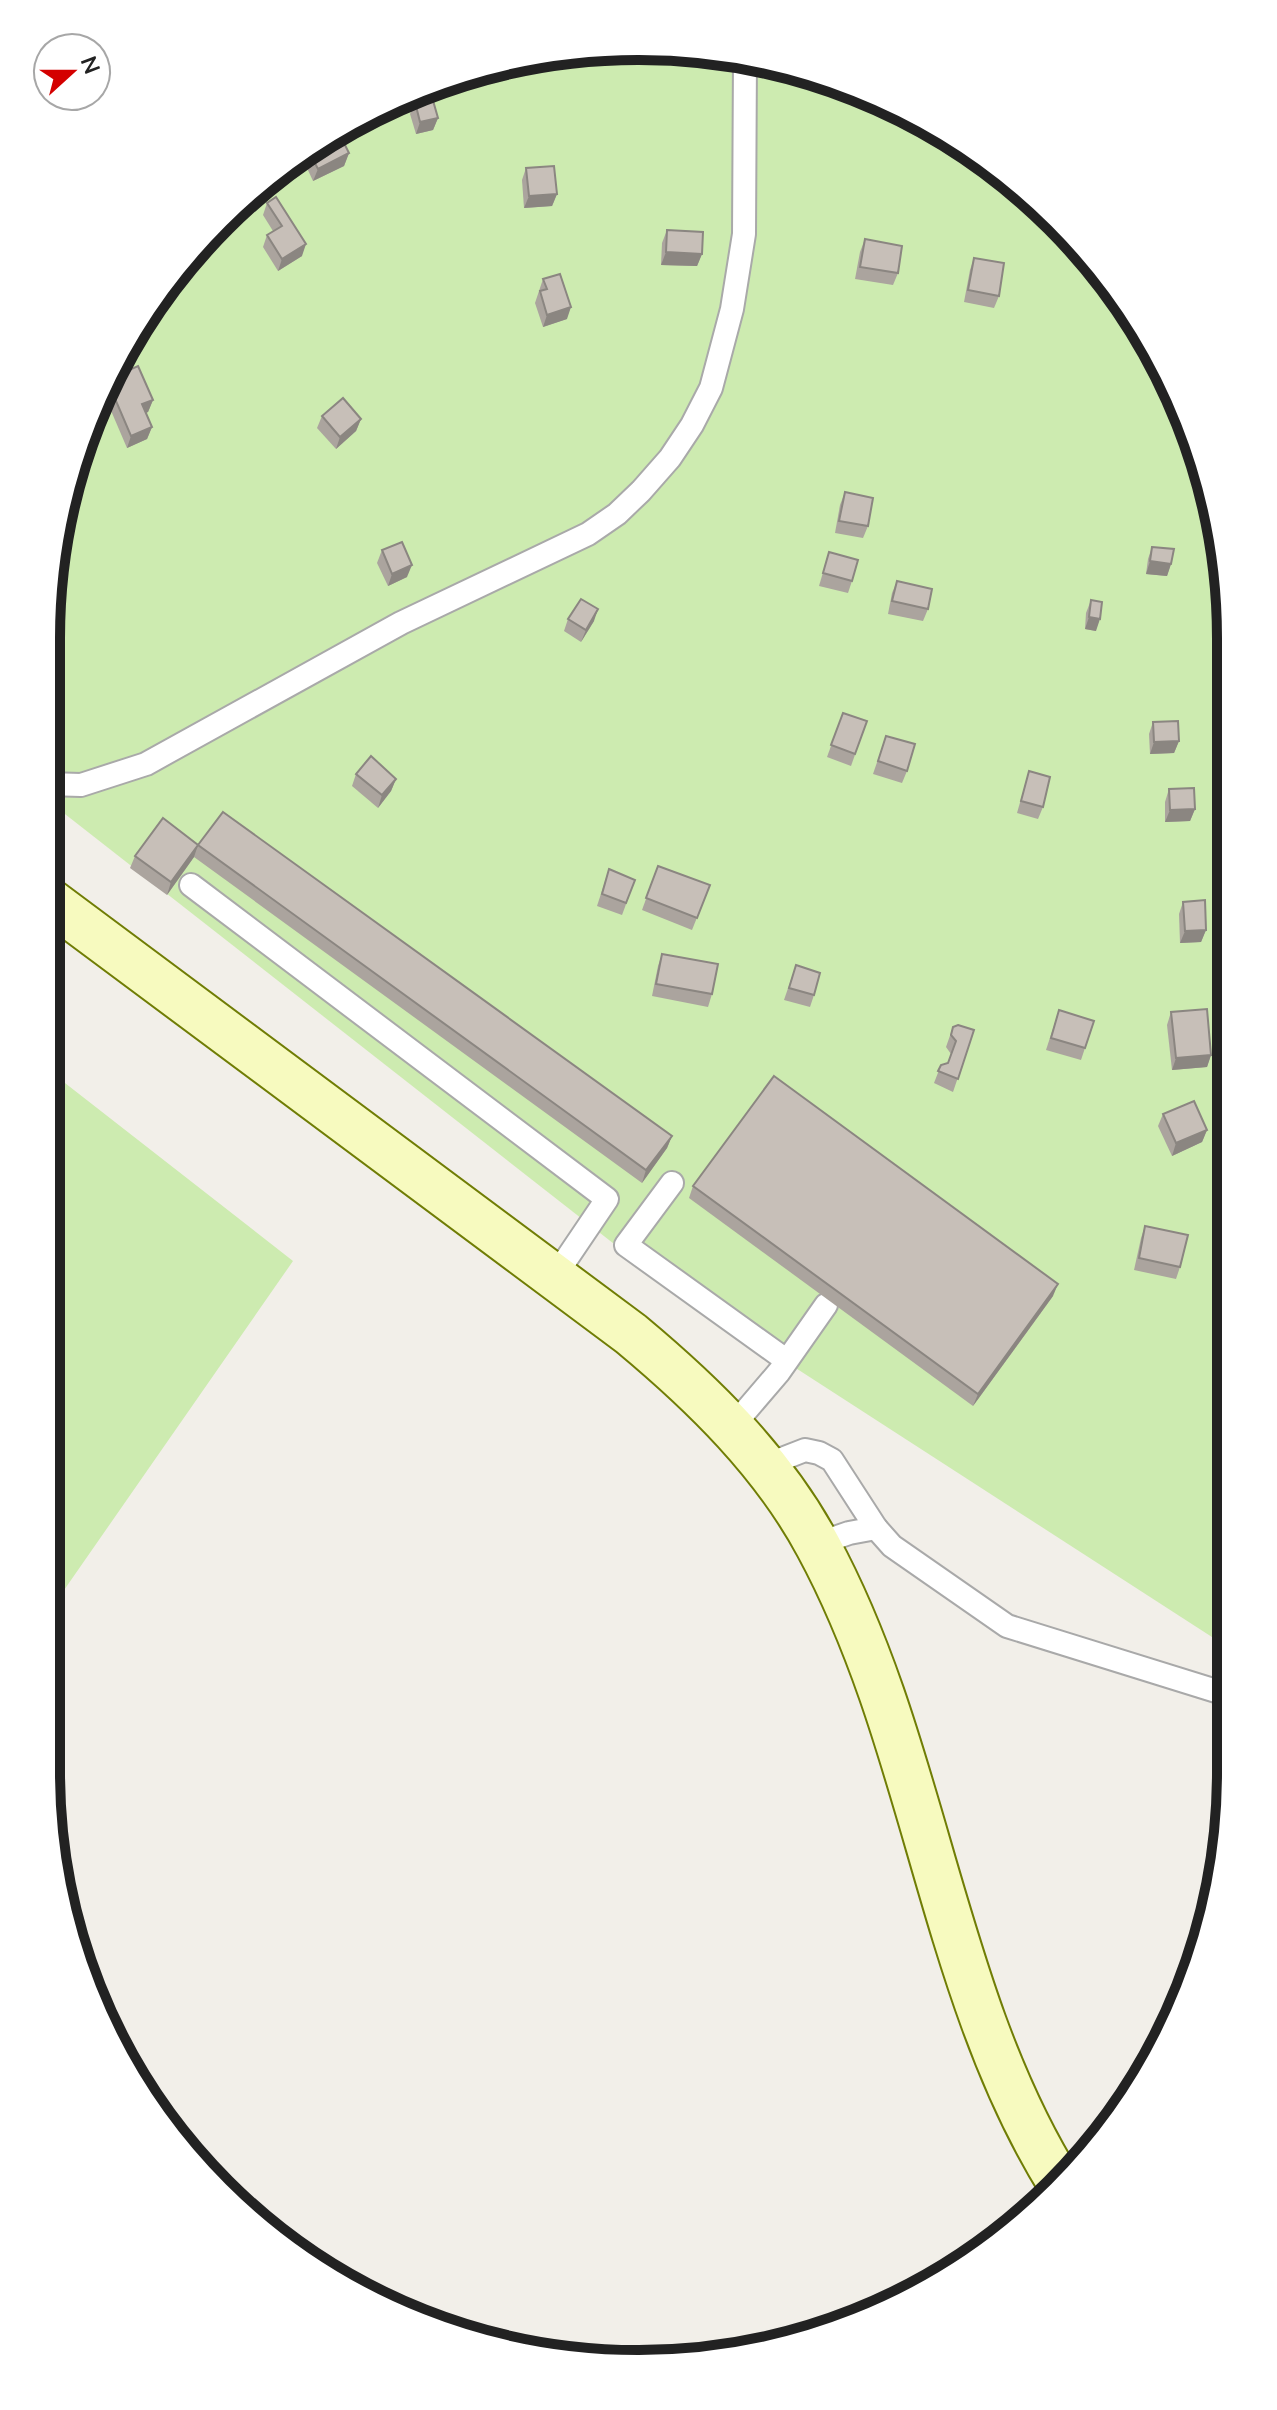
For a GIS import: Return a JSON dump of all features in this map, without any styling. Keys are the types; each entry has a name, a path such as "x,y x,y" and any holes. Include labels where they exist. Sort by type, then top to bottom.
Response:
{"main road":[{"path":"60,909 555,1276 670,1366 732,1427 764,1466 817,1544 869,1654 959,1944 998,2055 1055,2174"}],"lane":[{"path":"60,784 81,785 146,764 401,623 588,534 617,514 641,491 677,447 711,388 732,309 744,234 745,70"},
{"path":"191,885 607,1199 555,1276"},
{"path":"672,1183 626,1245 786,1360"},
{"path":"732,1427 826,1305"},
{"path":"764,1466 805,1450 819,1453 832,1460 876,1528 892,1546 1007,1626 1217,1691"},
{"path":"817,1544 876,1528"}],"green space":[{"path":"601,61 676,61 751,71 788,80 860,104 960,157 1048,229 1097,286 1139,349 1173,417 1206,526 1216,601 1217,1640 664,1283 60,810 61,601 71,526 104,417 157,317 229,229 286,180 349,138 417,104 489,80 526,71"},
{"path":"60,1079 293,1261 60,1596"}],"building":[{"path":"432,98 438,118 420,122 416,105"},
{"path":"343,141 349,153 318,169 313,160"},
{"path":"554,166 557,194 529,196 526,168"},
{"path":"276,197 306,244 282,259 267,235 282,226 267,203"},
{"path":"667,230 703,232 702,254 666,252"},
{"path":"865,239 902,246 898,273 860,267"},
{"path":"974,258 1004,263 999,296 968,290"},
{"path":"560,274 571,307 547,315 540,291 547,289 543,279"},
{"path":"138,366 153,400 142,404 152,427 131,436 114,396 126,371"},
{"path":"343,398 361,419 340,437 322,416"},
{"path":"845,492 873,498 868,526 839,521"},
{"path":"402,542 412,565 392,574 382,550"},
{"path":"1152,547 1174,549 1171,564 1150,561"},
{"path":"829,552 858,560 852,581 823,573"},
{"path":"897,581 932,589 928,609 892,601"},
{"path":"581,599 598,609 586,630 568,619"},
{"path":"1091,600 1102,602 1100,619 1089,617"},
{"path":"843,713 867,721 855,754 831,745"},
{"path":"1178,721 1179,741 1154,742 1153,722"},
{"path":"886,736 915,744 907,771 878,761"},
{"path":"371,756 396,779 382,795 356,774"},
{"path":"1029,771 1050,777 1043,807 1021,801"},
{"path":"1194,788 1195,809 1170,810 1169,789"},
{"path":"223,812 672,1136 646,1170 198,845"},
{"path":"163,818 198,845 171,882 135,856"},
{"path":"658,866 710,885 697,918 646,898"},
{"path":"609,869 635,880 626,903 602,894"},
{"path":"1205,900 1206,930 1185,931 1183,902"},
{"path":"662,954 718,964 712,994 656,984"},
{"path":"796,965 820,973 814,995 789,988"},
{"path":"1207,1009 1211,1055 1176,1058 1171,1012"},
{"path":"1059,1010 1094,1021 1085,1048 1051,1038"},
{"path":"958,1025 974,1030 958,1079 938,1071 941,1065 948,1063 956,1041 951,1035 953,1027"},
{"path":"774,1076 1058,1284 978,1394 693,1186"},
{"path":"1194,1101 1207,1130 1176,1143 1163,1114"},
{"path":"1145,1226 1188,1235 1180,1267 1139,1258"}]}
